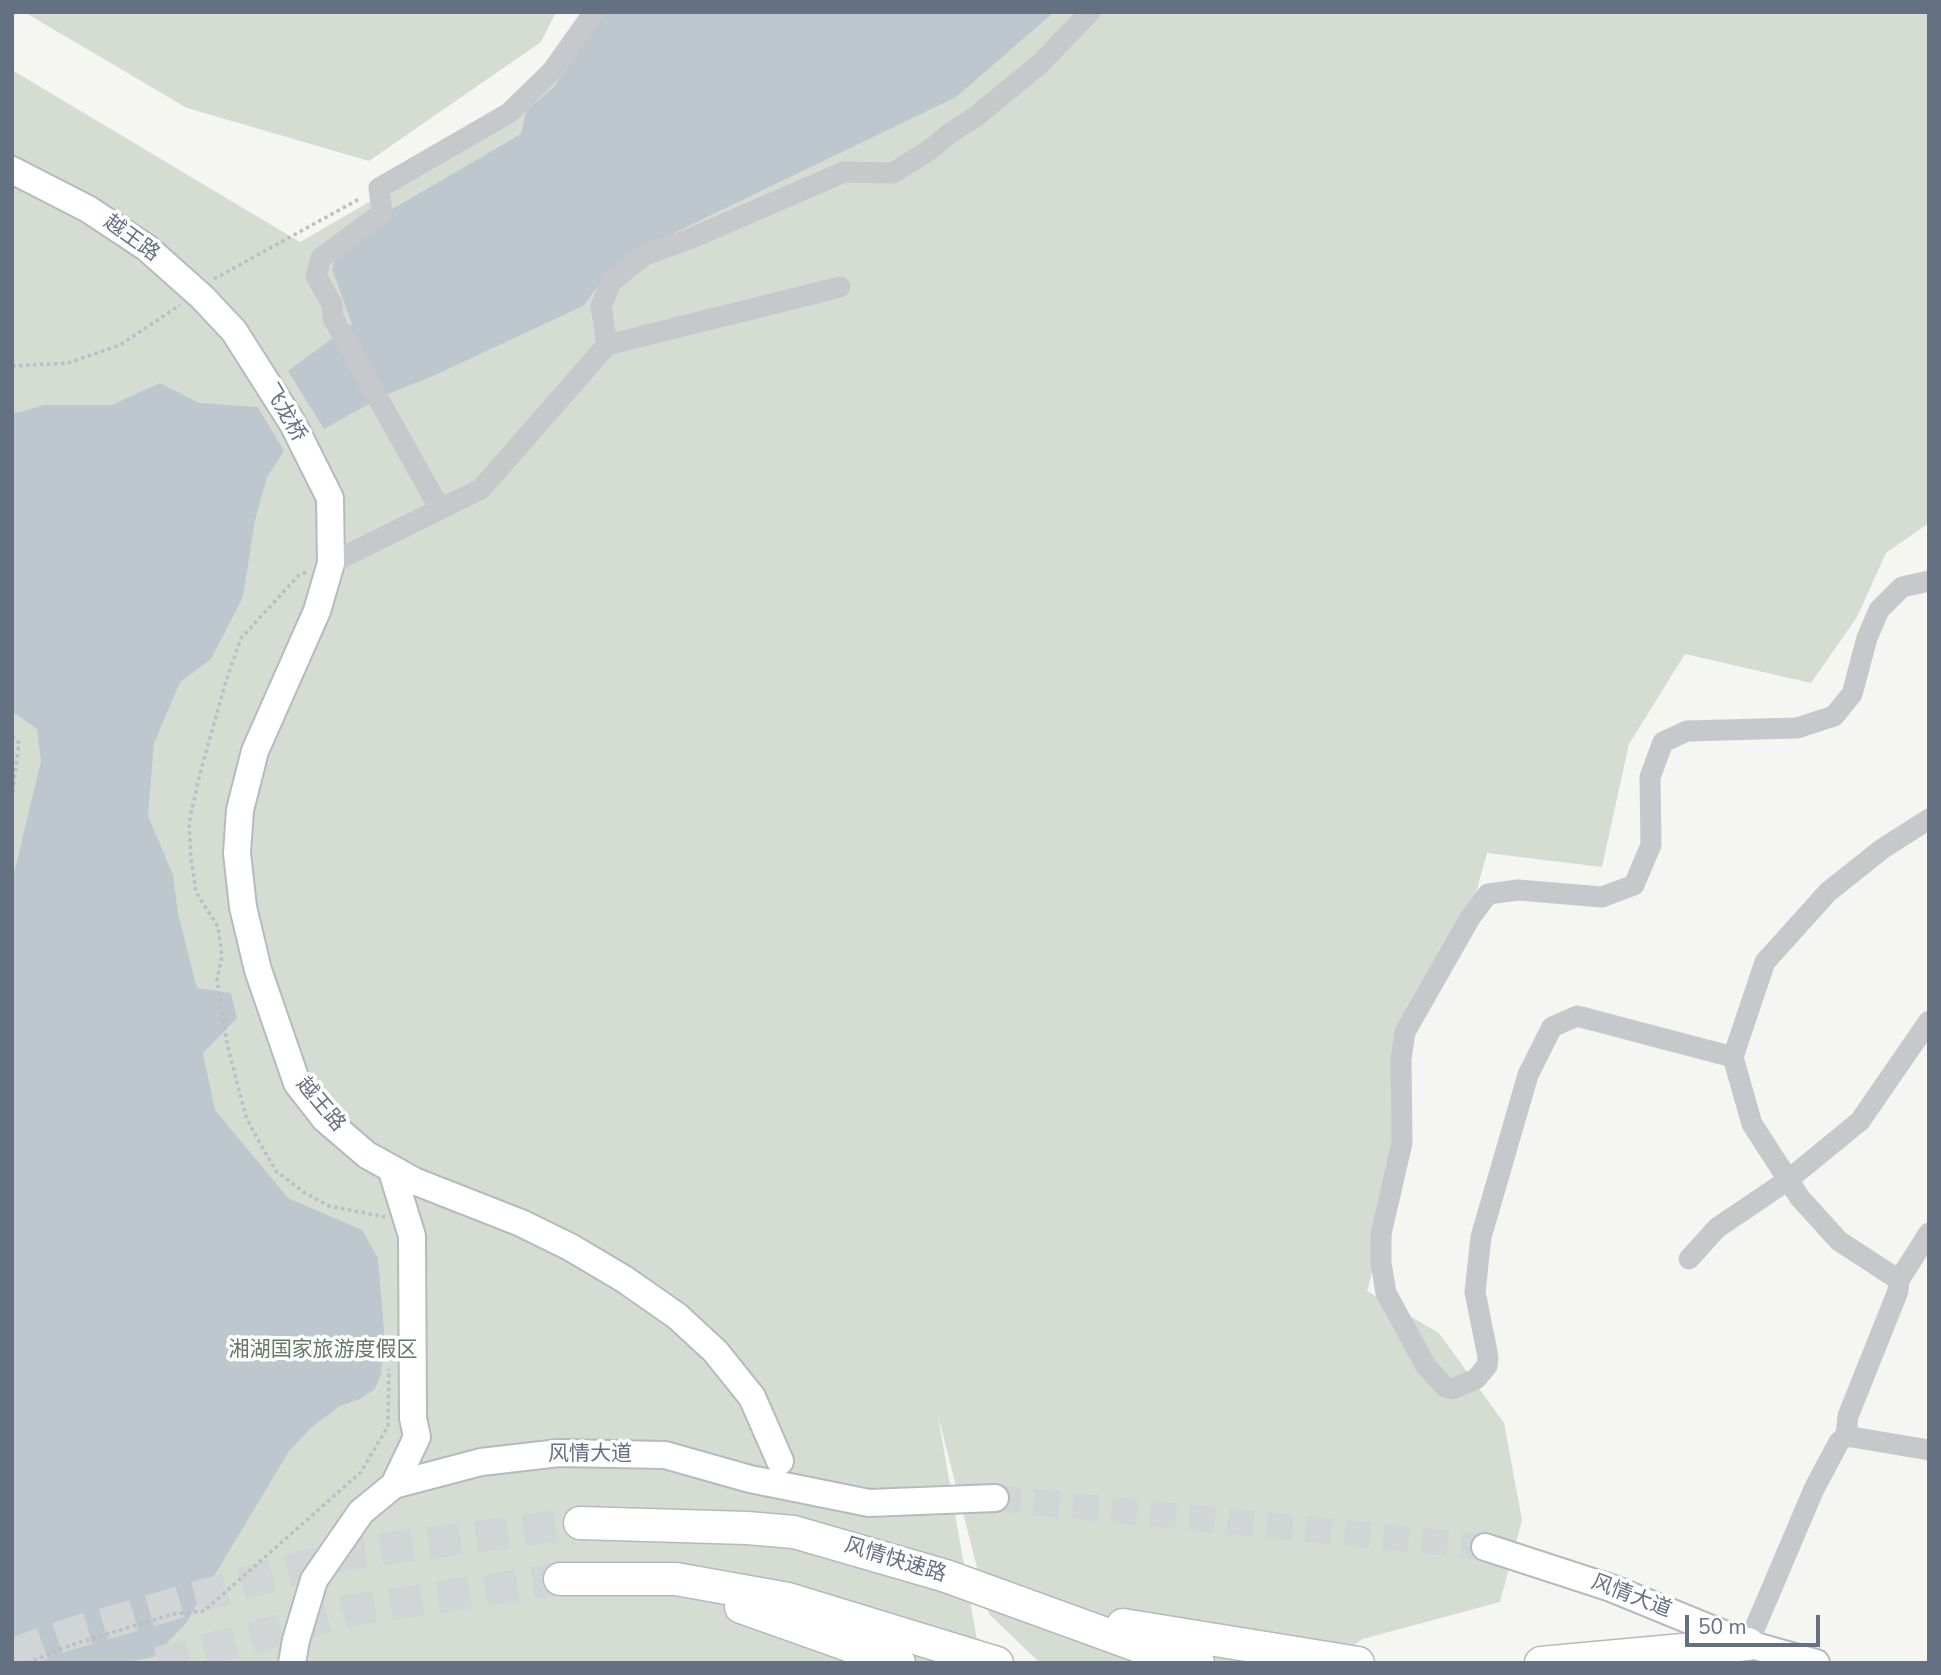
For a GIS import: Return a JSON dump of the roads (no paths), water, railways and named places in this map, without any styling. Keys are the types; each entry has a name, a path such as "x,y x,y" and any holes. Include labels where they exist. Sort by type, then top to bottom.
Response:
{"highway":[{"name":"风情快速路","path":"580,1523 794,1532 946,1576 1158,1653 1198,1663"},
{"path":"899,1663 721,1600 560,1579 676,1580 788,1599 997,1663"},
{"path":"1049,1613 1358,1663"},
{"path":"1541,1663 1744,1653"}],"main road":[{"name":"越王路","path":"12,170 88,209 147,248 234,331"},
{"name":"飞龙桥","path":"234,331 293,424 330,498"},
{"name":"越王路","path":"330,498 331,563 317,611 255,751 240,810 237,853 243,907 258,970 297,1083 325,1119 367,1155 414,1181 521,1223 570,1247 624,1279 677,1317 715,1351 752,1397 780,1461"},
{"path":"391,1168 412,1236 415,1428 394,1485"},
{"path":"415,1428 435,1466 481,1462"},
{"name":"风情大道","path":"292,1663 314,1580 361,1512 394,1485 481,1462 559,1453 665,1455 750,1479 869,1503 995,1499"},
{"name":"风情大道","path":"1486,1547 1611,1588 1744,1653 1816,1663"}],"street":[{"path":"440,509 333,318 332,304 316,276 321,258 382,213 379,188 509,113 552,71 594,12"},
{"path":"607,345 601,306 611,282 643,256 694,237 844,172 893,173 986,108 1048,56 1090,12"},
{"path":"331,563 481,489 607,345 840,287"},
{"path":"1732,1057 1577,1016 1552,1027 1528,1075 1481,1237 1475,1292 1488,1357 1487,1366 1476,1379 1452,1389 1445,1387 1426,1366 1386,1293 1381,1264 1381,1234 1402,1143 1401,1059 1405,1032 1470,918 1488,894 1518,890 1602,897 1634,885 1651,845 1650,777 1663,742 1688,731 1797,728 1834,716 1852,694 1867,638 1879,610 1902,587 1929,581"},
{"path":"1899,1280 1839,1241 1800,1198 1752,1124 1732,1057 1765,962 1828,892 1882,849 1929,820"},
{"path":"1689,1259 1717,1228 1788,1180 1860,1121 1929,1021"},
{"path":"1744,1653 1814,1489 1839,1442 1846,1436 1848,1416 1898,1291 1899,1280 1929,1233"},
{"path":"1846,1436 1929,1450"}],"tunnel":[{"path":"995,1498 1485,1547"},
{"path":"12,1654 69,1634 347,1554 580,1523"},
{"path":"158,1663 354,1610 560,1579"}],"park label":[{"name":"湘湖国家旅游度假区","path":"323,1351"}]}
